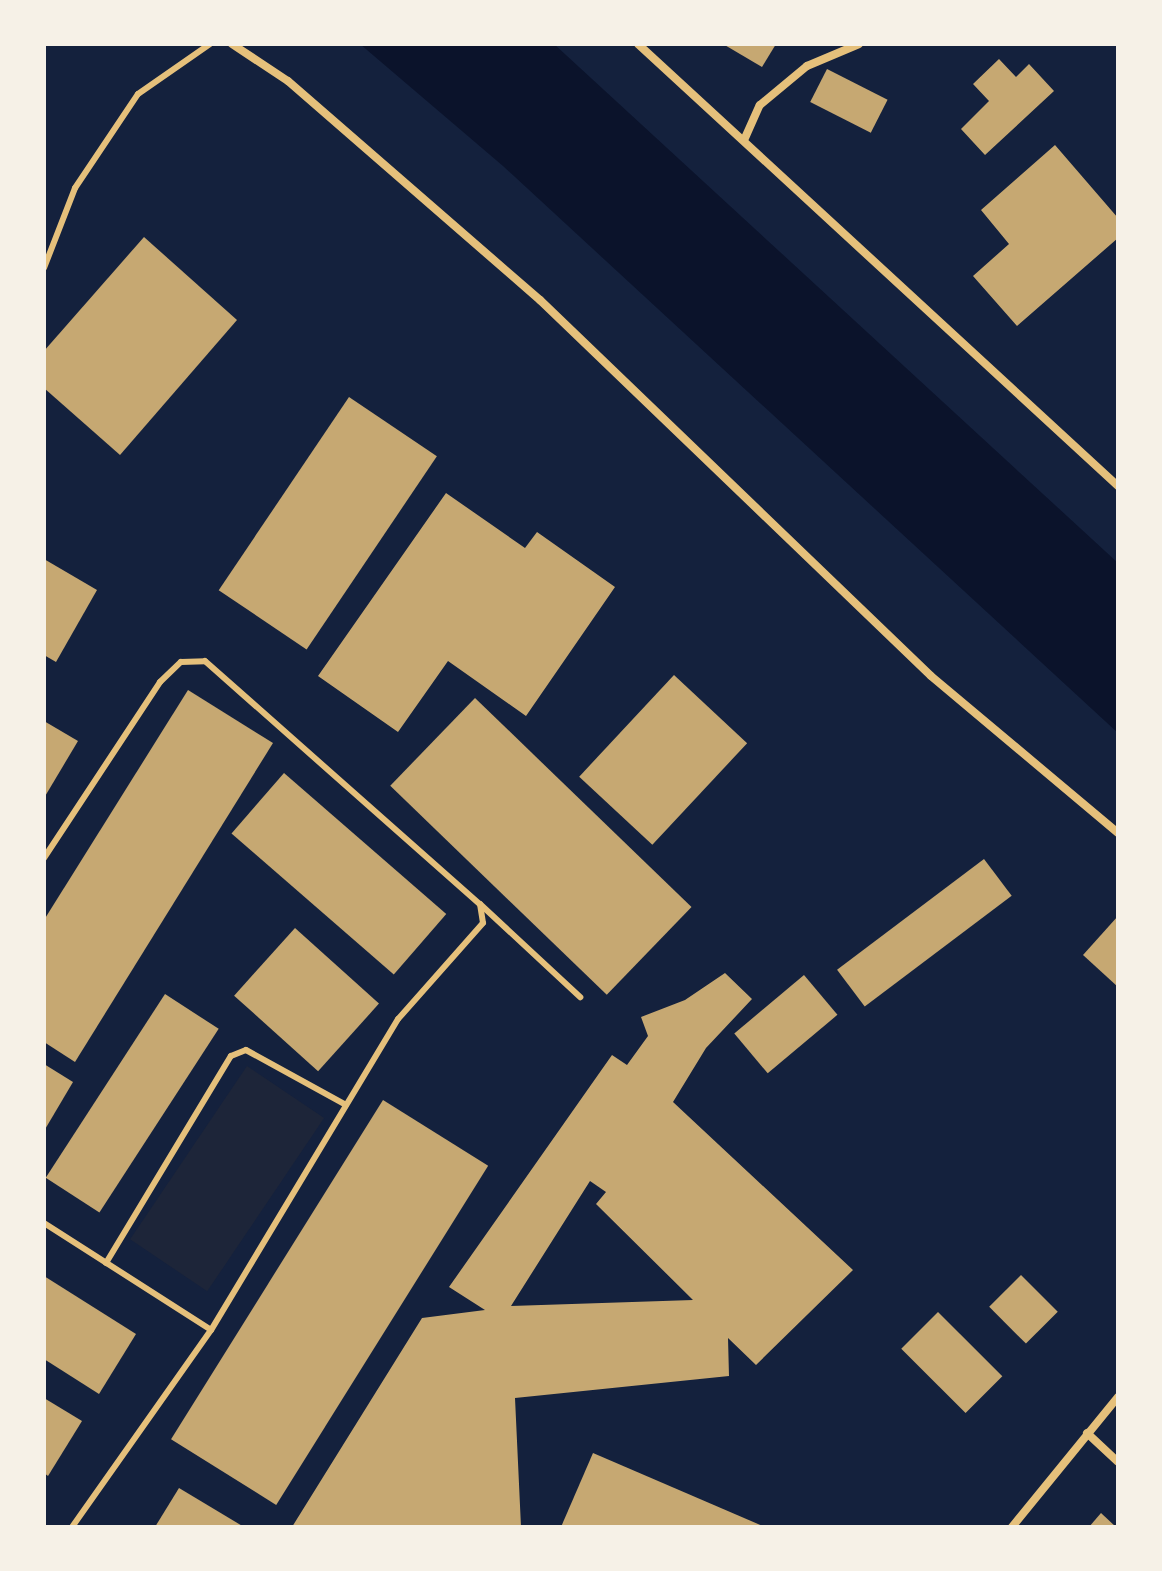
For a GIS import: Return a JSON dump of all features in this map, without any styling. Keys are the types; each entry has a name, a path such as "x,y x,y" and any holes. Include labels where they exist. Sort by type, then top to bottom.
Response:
{"street":[{"path":"232,44 288,81 540,300 931,676 1118,833"},
{"path":"638,44 745,138 1118,486"},
{"path":"745,138 760,105 807,66 859,44"},
{"path":"1012,1527 1118,1397"},
{"path":"1087,1433 1116,1457"}],"lane":[{"path":"44,268 75,188 138,94 210,44"},
{"path":"44,858 160,682 181,662 205,661 480,904 580,997"},
{"path":"72,1527 211,1330 398,1019 475,937 483,923 480,904"},
{"path":"106,1263 231,1056 246,1050 346,1105"},
{"path":"44,1223 211,1330"}],"shaded area":[{"path":"360,44 554,44 1118,563 1118,733 503,166"},
{"path":"247,1066 324,1118 207,1291 130,1239"}],"building":[{"path":"723,44 776,44 762,67"},
{"path":"999,59 1016,77 1029,64 1054,91 985,155 961,129 989,101 973,84"},
{"path":"827,69 888,100 871,133 810,102"},
{"path":"1055,145 1118,218 1118,238 1017,326 973,276 1009,244 981,210"},
{"path":"144,237 237,320 120,455 44,388 44,351"},
{"path":"349,397 437,456 307,649 219,590"},
{"path":"446,493 525,548 537,532 615,587 526,716 448,661 398,732 318,676"},
{"path":"44,559 97,590 56,662 44,655"},
{"path":"674,675 747,743 652,845 579,777"},
{"path":"188,690 273,743 75,1062 44,1042 44,920"},
{"path":"475,698 692,907 607,995 390,786"},
{"path":"44,721 78,741 44,798"},
{"path":"284,773 446,914 394,974 232,833"},
{"path":"984,859 1012,896 865,1006 837,970"},
{"path":"1118,916 1118,987 1083,955"},
{"path":"295,928 379,1004 318,1071 234,996"},
{"path":"725,973 752,999 706,1048 673,1102 853,1270 756,1365 728,1338 729,1376 515,1398 521,1527 292,1527 422,1318 485,1310 449,1287 612,1055 627,1065 648,1036 641,1017 685,1000","holes":["590,1181 606,1192 596,1204 693,1300 511,1306"]},
{"path":"804,975 837,1015 768,1073 734,1033"},
{"path":"165,994 219,1029 99,1213 46,1178"},
{"path":"44,1064 73,1082 44,1131"},
{"path":"383,1100 488,1166 276,1505 171,1439"},
{"path":"1021,1275 1058,1312 1026,1344 989,1307"},
{"path":"44,1276 136,1334 99,1394 44,1359"},
{"path":"938,1312 1002,1376 966,1413 901,1349"},
{"path":"44,1398 82,1421 48,1476 44,1473"},
{"path":"593,1453 765,1527 561,1527"},
{"path":"179,1488 244,1527 155,1527"},
{"path":"1101,1513 1116,1527 1089,1527"}]}
